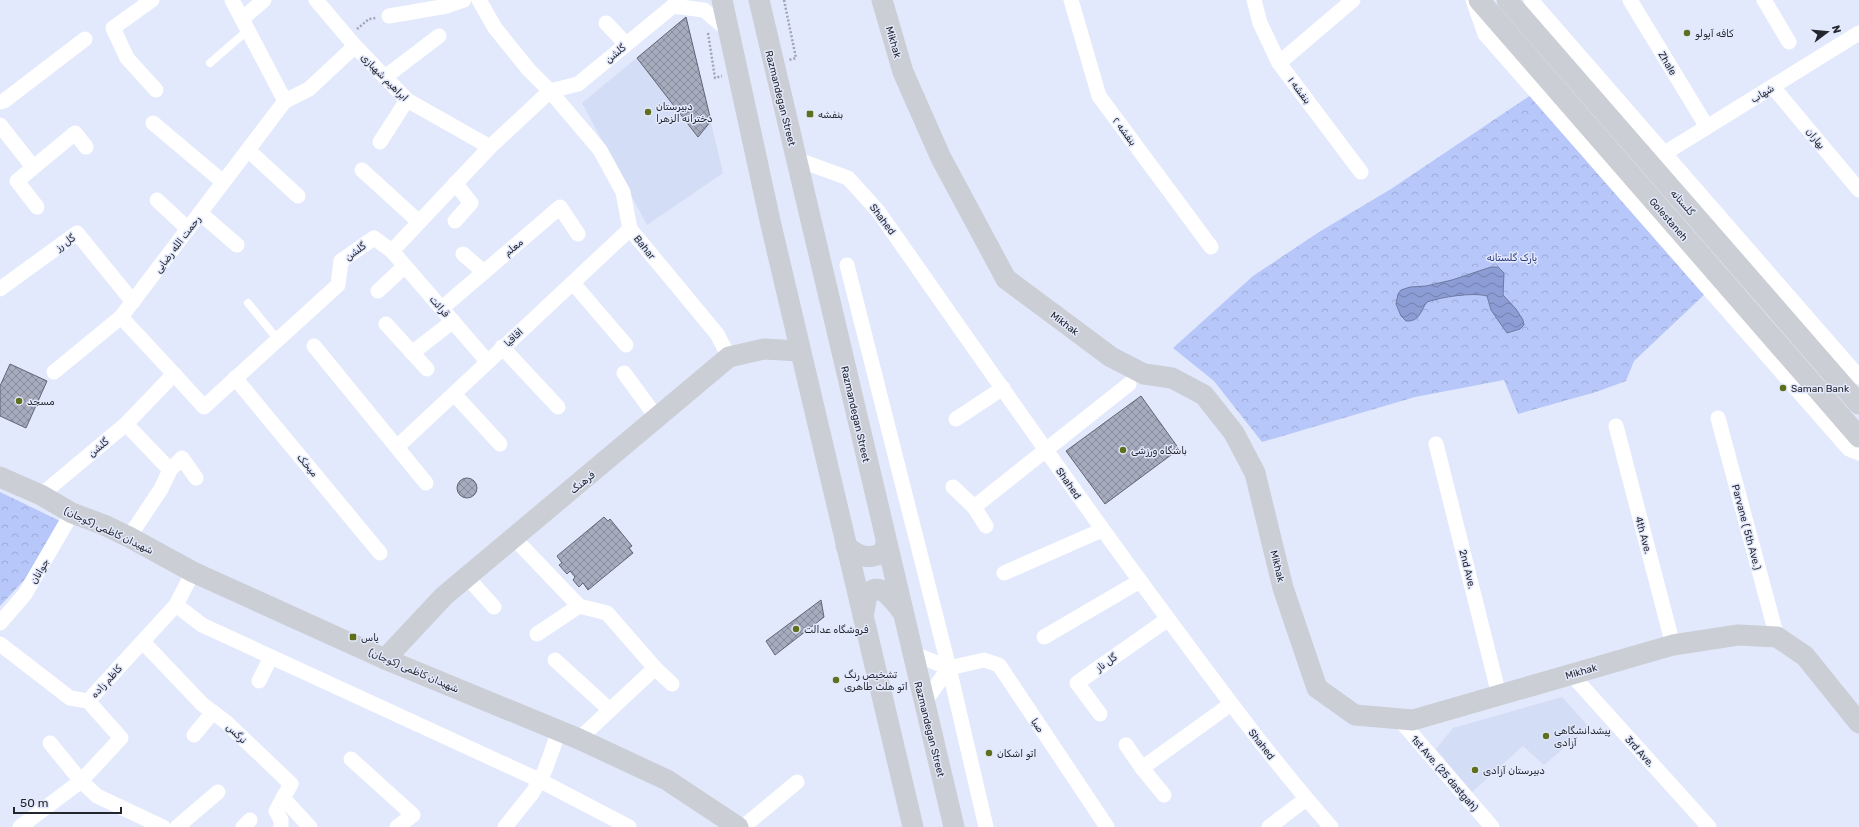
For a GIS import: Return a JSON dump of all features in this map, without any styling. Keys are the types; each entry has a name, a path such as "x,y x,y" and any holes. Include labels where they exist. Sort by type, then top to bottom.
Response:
{"main road":[{"name":"Razmandegan Street","path":"758,0 954,827"},
{"name":"Mikhak","path":"882,0 903,72 941,158 1006,279 1111,358 1144,374 1172,378 1204,395 1234,432 1255,473 1283,588 1317,688 1355,715 1413,720 1673,645 1738,635 1777,637"},
{"name":"Golestaneh","path":"1479,0 1859,437"},
{"name":"گلستانه","path":"1507,0 1859,404"},
{"path":"721,3 729,30 800,351 913,827"},
{"name":"فرهنگ","path":"385,659 444,596 729,357 764,349 800,351"},
{"name":"شهیدان کاظمی (کوجان)","path":"0,477 41,495 72,513 104,525 129,537 193,572 385,659 579,739 667,780 738,827"},
{"path":"846,546 855,553 867,558 884,552 886,543"},
{"path":"863,616 867,596 872,591 878,589 890,596 902,612"},
{"path":"1777,637 1805,656 1859,723"}],"street":[{"path":"152,0 113,28 127,58 156,90"},
{"path":"232,0 285,101"},
{"path":"245,24 264,0"},
{"name":"ابراهیم شهبازی","path":"316,0 351,41 407,100 490,147"},
{"path":"389,16 417,6 464,0"},
{"name":"Bahar","path":"479,0 495,28 600,150 623,192 630,229 718,334 729,357"},
{"name":"بنفشه ۲","path":"1071,0 1099,96 1211,247"},
{"name":"بنفشه ۱","path":"1254,0 1260,23 1279,63 1361,172"},
{"path":"1279,63 1353,0"},
{"path":"1473,0 1485,34 1848,449 1859,453"},
{"path":"1532,0 1859,377"},
{"name":"Zhale","path":"1630,0 1706,127"},
{"path":"1764,0 1789,42"},
{"path":"676,3 721,3"},
{"name":"گلشن","path":"41,495 126,424 174,374 204,407 338,285 341,261 374,238 392,252 490,147 550,91 578,84 676,3"},
{"path":"606,22 626,44"},
{"name":"شهاب","path":"1665,153 1859,33"},
{"path":"385,77 439,36"},
{"path":"0,102 4,101 85,39"},
{"name":"رحمت الله رضایی","path":"54,372 121,318 222,182 285,101 309,89 351,41"},
{"name":"بهاران","path":"1772,86 1859,190"},
{"path":"380,142 407,100"},
{"path":"153,123 222,182"},
{"path":"0,125 33,166"},
{"path":"37,207 18,181 33,166 75,133 86,147"},
{"path":"248,150 298,196"},
{"name":"Shahed","path":"796,159 848,178 878,210 1102,530 1231,704 1306,799 1331,827"},
{"path":"362,170 419,222"},
{"path":"455,222 471,203 456,184"},
{"path":"157,200 188,229"},
{"name":"معلم","path":"442,308 560,207 578,234"},
{"path":"200,213 237,245"},
{"name":"اقاقیا","path":"397,447 455,395 487,361 630,229"},
{"name":"گل رز","path":"0,288 77,233 133,302"},
{"name":"قرائت","path":"392,252 487,361"},
{"path":"463,254 484,272"},
{"path":"847,265 949,668 986,827"},
{"path":"378,291 405,266"},
{"path":"573,283 626,345"},
{"path":"121,318 174,374"},
{"path":"412,353 453,321"},
{"path":"386,324 427,369"},
{"path":"314,346 426,483"},
{"path":"502,347 558,408"},
{"path":"624,373 657,418"},
{"name":"میخک","path":"235,378 380,553"},
{"path":"974,507 1129,384"},
{"path":"956,419 1003,388"},
{"path":"455,395 500,444"},
{"name":"Parvane ( 5th Ave.)","path":"1718,418 1777,637"},
{"path":"126,424 170,470"},
{"name":"4th Ave.","path":"1616,426 1673,645"},
{"name":"2nd Ave.","path":"1436,444 1499,695"},
{"path":"129,537 161,490 170,470 182,458 196,478"},
{"path":"953,487 974,507 986,526"},
{"name":"جوانان","path":"0,623 25,594 72,513"},
{"path":"1004,573 1102,530"},
{"path":"514,538 579,606 607,614 655,668 672,684"},
{"name":"کاظم زاده","path":"20,827 81,781 121,738 88,701 144,642 176,605 193,572"},
{"path":"467,577 494,607"},
{"path":"1044,637 1140,581"},
{"path":"176,605 202,625 539,780 629,827"},
{"path":"537,634 579,606"},
{"name":"گل ناز","path":"1100,714 1077,683 1168,619"},
{"name":"نرگس","path":"144,642 202,704 226,722 291,784 283,798"},
{"path":"0,644 70,698 88,701"},
{"path":"912,653 949,668"},
{"path":"259,681 271,657"},
{"path":"555,660 610,710"},
{"name":"صبا","path":"949,668 984,660 998,665 1107,827"},
{"path":"579,739 655,668"},
{"path":"924,704 949,668"},
{"name":"3rd Ave.","path":"1571,674 1709,827"},
{"path":"1142,768 1231,704"},
{"path":"194,735 213,712"},
{"name":"1st Ave. (25 dastgah)","path":"1398,719 1492,827"},
{"path":"505,827 533,792 545,770 560,731"},
{"path":"50,743 81,781 97,796 163,827"},
{"path":"1126,744 1142,768 1164,794"},
{"path":"351,759 413,815 397,827"},
{"path":"743,827 798,782"},
{"path":"177,827 218,792"},
{"path":"281,827 281,820 276,811 283,798 310,827"},
{"path":"1269,827 1306,799"}],"lane":[{"path":"210,63 245,24"},
{"path":"248,303 278,340"}],"path":[{"path":"784,0 796,58"},
{"path":"715,78 721,3"},
{"path":"351,41 369,19 389,16"}],"shaded area":[{"name":"دبيرستان دخترانه الزهرا","path":"686,17 723,173 647,225 582,103"},
{"path":"1562,697 1589,727 1544,765 1523,746 1472,792 1436,749 1453,728"}],"green space":[{"name":"پارک گلستانه","path":"1531,95 1706,293 1634,361 1626,381 1596,392 1518,414 1504,380 1415,397 1262,442 1214,381 1173,348 1253,276 1319,232 1391,189"},
{"path":"0,492 60,521 26,578 0,606"}],"water":[{"path":"1491,267 1498,267 1504,273 1503,295 1516,309 1523,320 1524,325 1520,329 1507,333 1491,310 1487,296 1481,295 1448,297 1427,302 1417,318 1411,321 1406,321 1401,316 1396,304 1398,294 1401,290 1410,287 1426,286 1452,280"}],"building":[{"path":"686,17 711,121 698,137 637,58"},
{"name":"مسجد","path":"10,364 47,381 26,428 0,416 0,386"},
{"name":"باشگاه ورزشی","path":"1141,396 1179,449 1105,504 1066,451"},
{"path":"467,478 474,481 477,488 474,495 467,498 460,495 457,488 460,481"},
{"path":"604,517 608,521 610,519 632,546 629,548 633,553 588,590 583,583 579,587 573,580 575,577 570,571 567,574 559,565 562,563 557,556"},
{"name":"فروشگاه عدالت","path":"821,600 824,617 775,655 766,641"}],"place":[{"name":"کافه آپولو","path":"1687,33"},
{"name":"دبيرستان دخترانه الزهرا","path":"648,112"},
{"name":"بنفشه","path":"810,114"},
{"name":"Saman Bank","path":"1783,388"},
{"name":"مسجد","path":"19,401"},
{"name":"باشگاه ورزشی","path":"1123,450"},
{"name":"فروشگاه عدالت","path":"796,629"},
{"name":"یاس","path":"353,637"},
{"name":"تشخیص رنگ اتو هلث طاهری","path":"836,680"},
{"name":"پیشدانشگاهی آزادی","path":"1546,736"},
{"name":"اتو اشکان","path":"989,753"},
{"name":"دبیرستان آزادی","path":"1475,770"}]}
